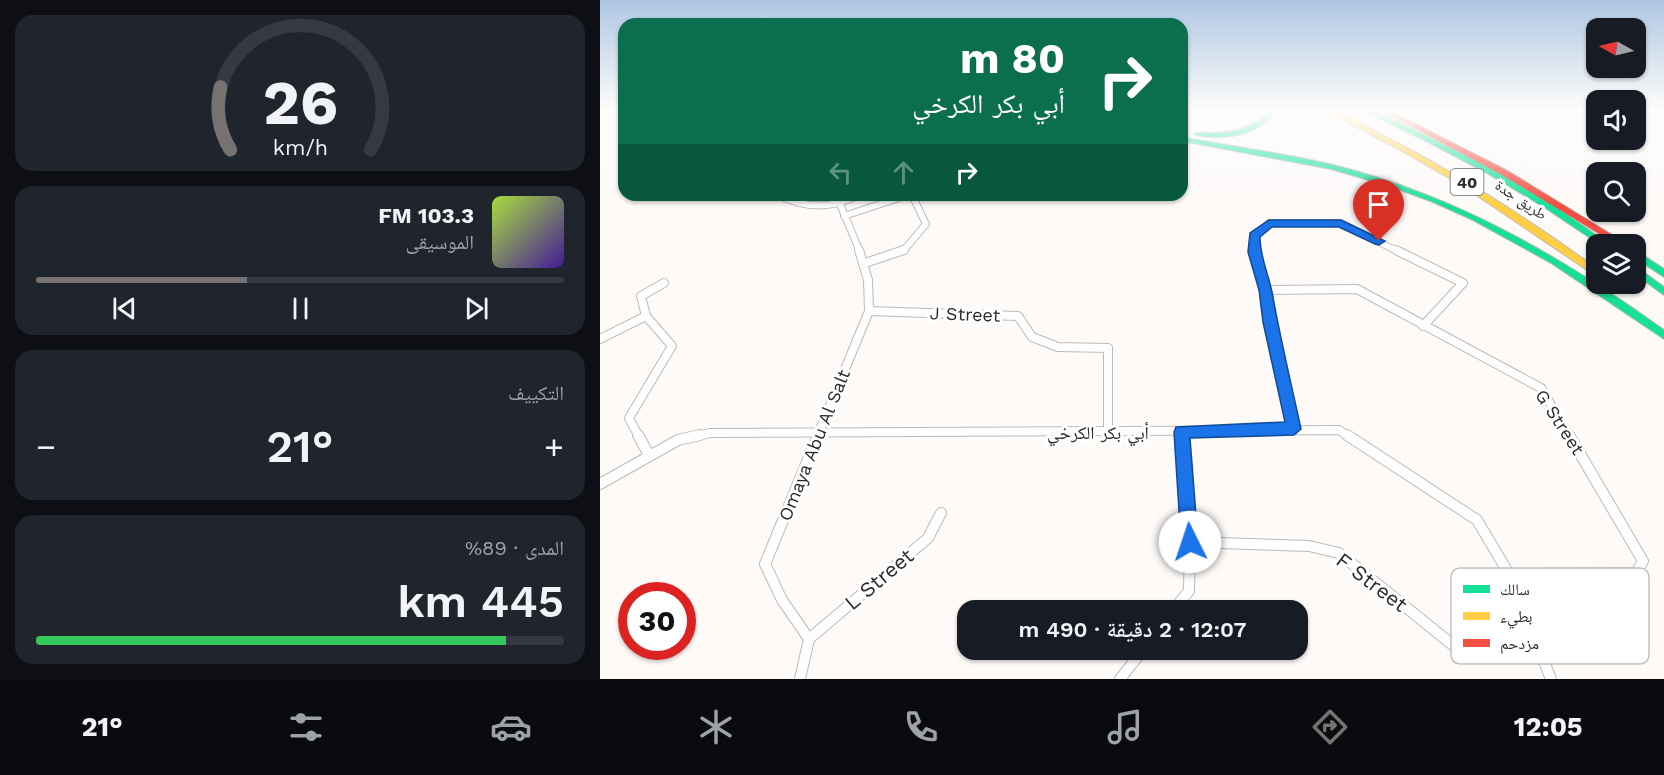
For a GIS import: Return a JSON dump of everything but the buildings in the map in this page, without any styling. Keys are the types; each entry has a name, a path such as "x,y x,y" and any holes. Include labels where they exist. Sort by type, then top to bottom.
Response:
{"main road":[{"path":"1197,142 1311,162 1399,185 1507,233 1564,265 1610,294 1664,335"},
{"name":"طريق جدة","path":"1391,142 1448,170 1538,229 1586,265"},
{"name":"طريق جدة","path":"1439,142 1562,212 1591,234"},
{"path":"1450,142 1558,202 1607,234"},
{"path":"1646,261 1664,274"},
{"path":"1646,278 1664,292"},
{"path":"1621,294 1664,329"}],"street":[{"path":"790,201 799,205 840,204 847,201"},
{"path":"844,216 891,201"},
{"path":"865,263 904,250 926,224 913,201"},
{"name":"Omaya Abu Al Salt","path":"809,639 782,600 765,564 870,310 871,285 865,263 840,204"},
{"path":"1294,429 1269,322 1265,290 1254,252 1254,236 1269,223 1341,223 1463,283 1423,326"},
{"path":"649,455 629,418 672,346 646,316 641,296 664,283"},
{"name":"G Street","path":"1265,290 1357,289 1541,387 1643,561 1639,568"},
{"name":"J Street","path":"870,310 1018,316 1032,337 1058,347 1108,348 1108,432"},
{"path":"600,339 646,316"},
{"name":"أبي بكر الكرخي","path":"600,484 678,440 710,433 1339,430 1455,503 1477,520 1505,568"},
{"path":"1181,600 1189,591 1190,542 1182,432"},
{"name":"L Street","path":"809,639 928,538 941,513"},
{"name":"F Street","path":"1190,542 1310,546 1339,553 1451,644"},
{"path":"800,679 809,639"},
{"path":"1122,678 1136,660"},
{"name":"أبي بكر الكرخي","path":"1544,664 1551,679"}],"traffic: fast":[{"path":"1196,142 1352,172 1436,201 1476,218 1554,260 1664,335"},
{"path":"1434,142 1518,187 1590,234"},
{"path":"1646,261 1664,274"},
{"path":"1646,278 1664,292"}],"traffic: slow":[{"path":"1390,142 1466,185 1532,227 1586,266"}],"traffic: jam":[{"path":"1444,142 1505,173 1606,234"}],"route":[{"path":"1190,542 1182,432 1294,429 1269,322 1265,290 1254,252 1254,236 1269,223 1341,223 1379,241"}]}
